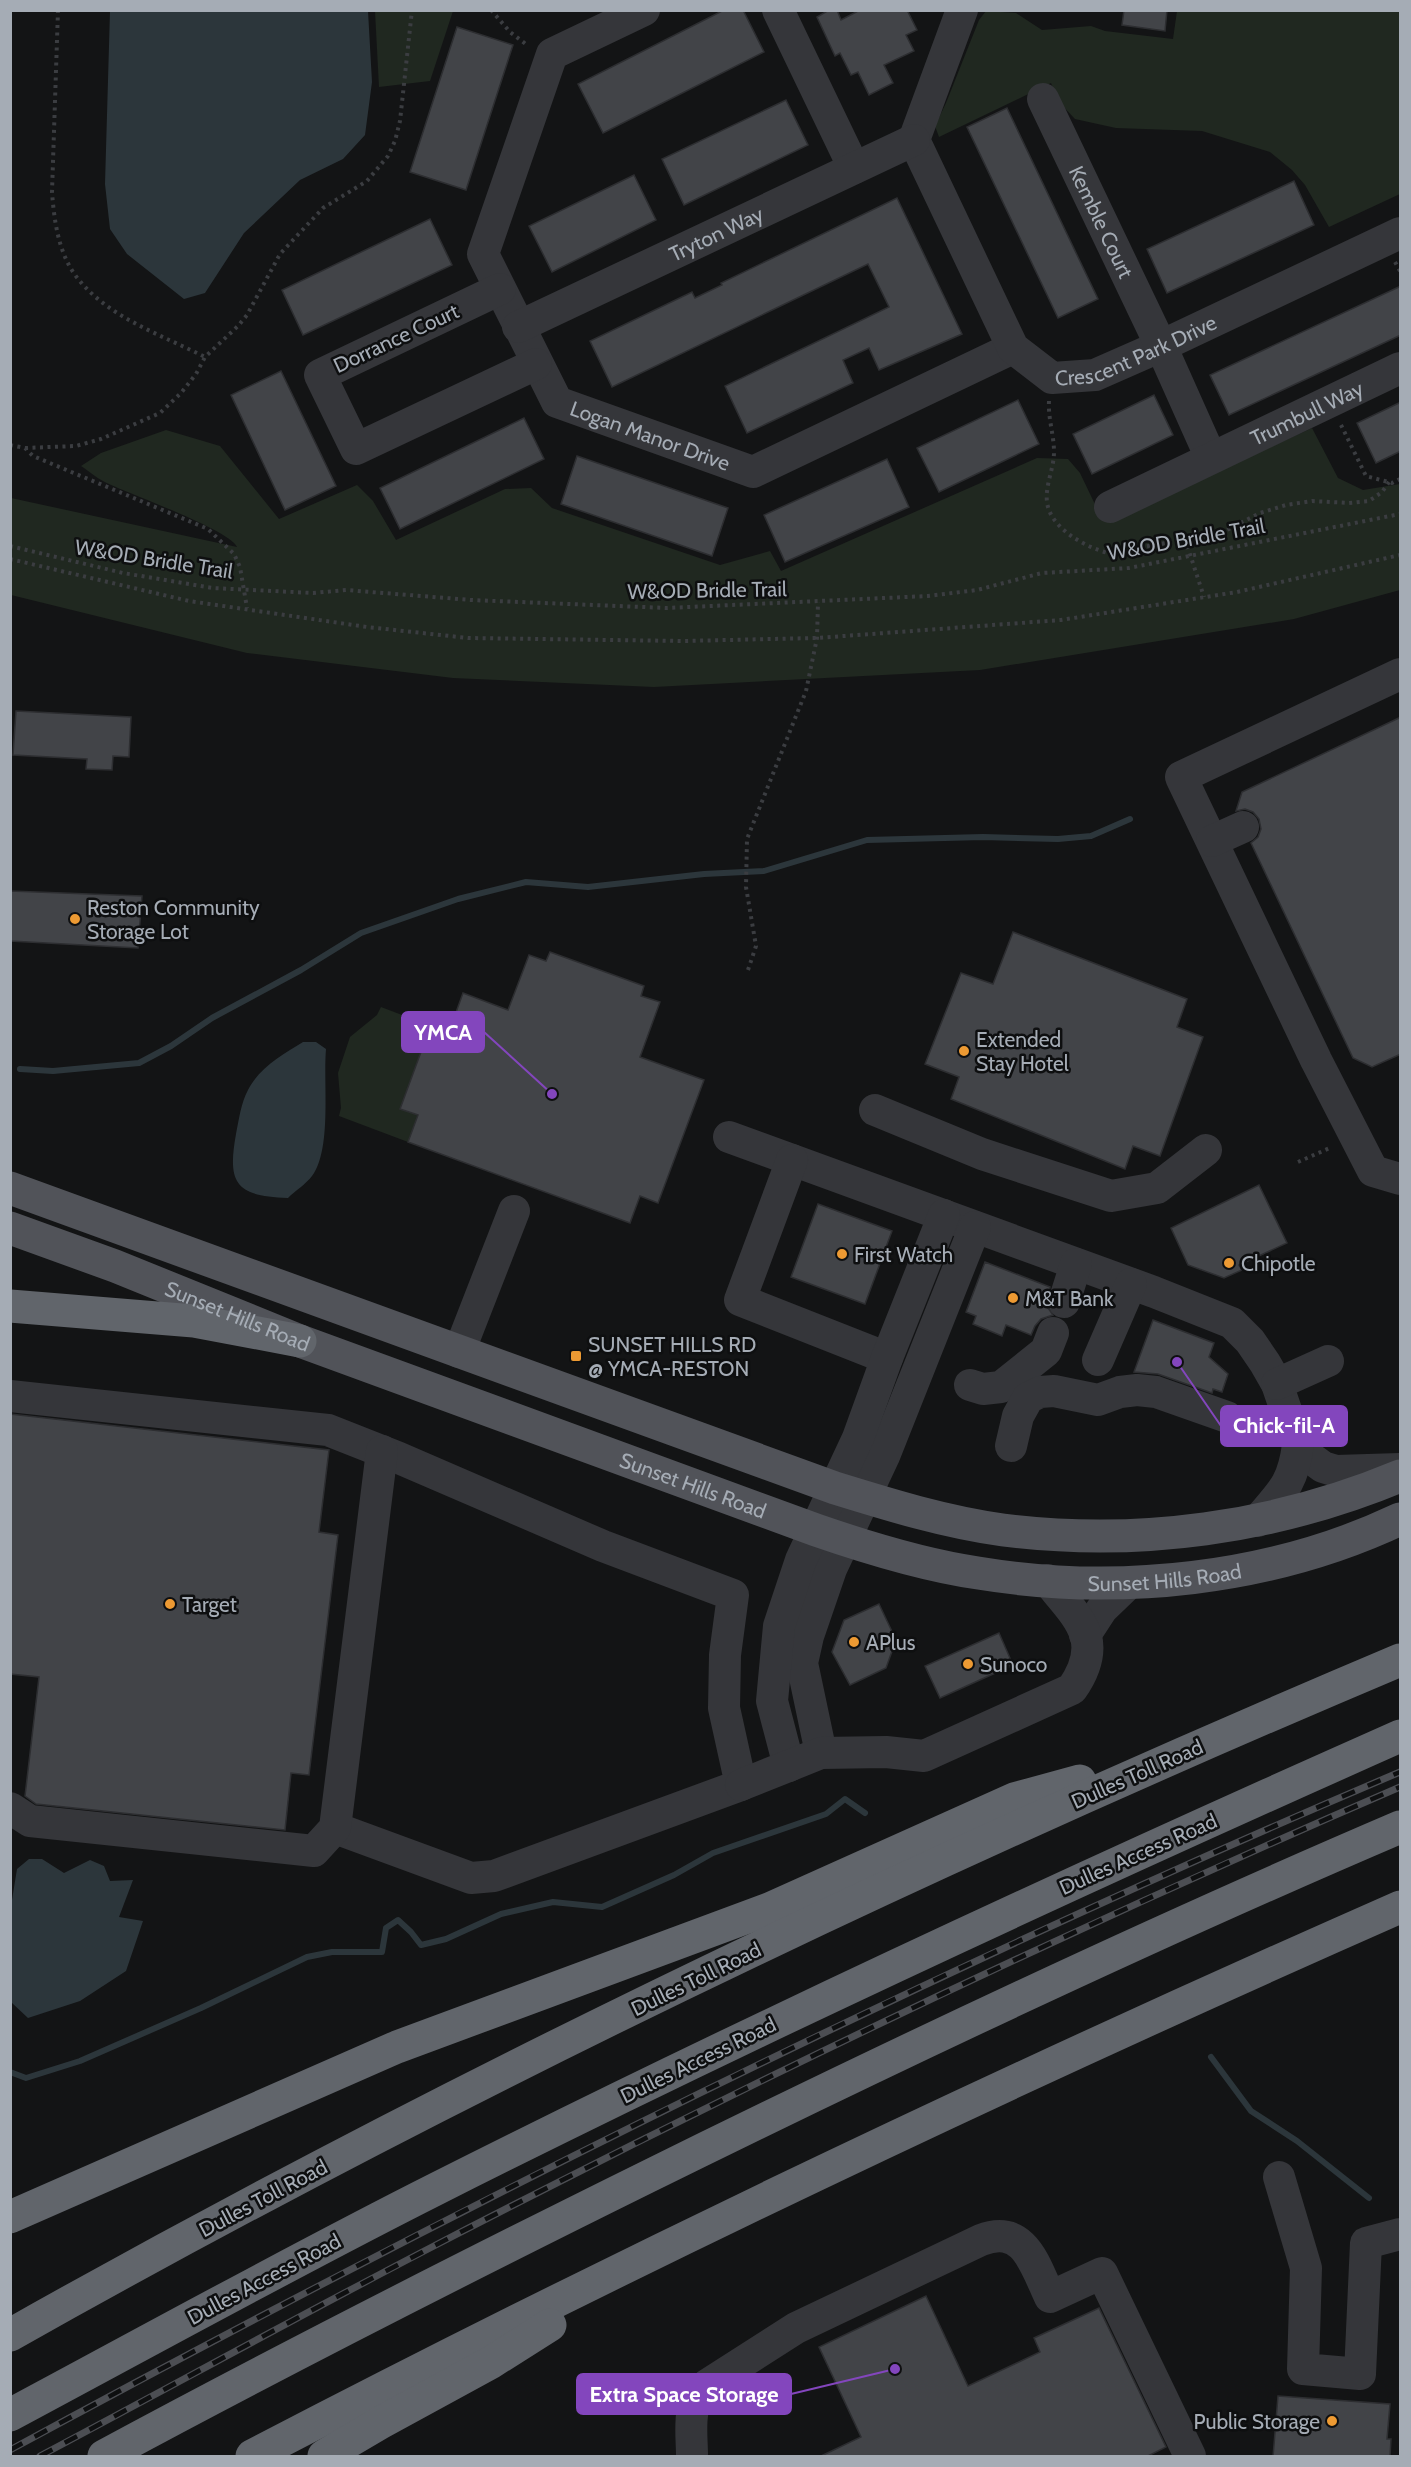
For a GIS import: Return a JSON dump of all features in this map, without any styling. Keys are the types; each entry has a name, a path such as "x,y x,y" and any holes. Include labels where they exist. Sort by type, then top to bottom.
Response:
{"highway":[{"path":"10,1306 194,1322 300,1341"},
{"name":"Dulles Toll Road","path":"10,2335 238,2211 549,2050 873,1894 1180,1754 1401,1660"},
{"name":"Dulles Access Road","path":"10,2415 432,2191 633,2091 1002,1915 1401,1736"},
{"path":"10,2217 397,2047 769,1909 1014,1799 1180,1754"},
{"path":"104,2457 360,2320 730,2136 947,2031 1167,1929 1401,1827"},
{"path":"252,2457 684,2237 1036,2071 1401,1907"},
{"path":"324,2457 380,2423 490,2363 684,2237"}],"main road":[{"name":"Sunset Hills Road","path":"10,1188 850,1492 953,1521 1002,1530 1068,1536 1157,1534 1203,1530 1257,1521 1344,1497 1401,1476"},
{"name":"Sunset Hills Road","path":"10,1228 115,1266 300,1341 830,1535 977,1573 1047,1580 1129,1583 1198,1577 1255,1567 1316,1551 1401,1519"}],"street":[{"name":"Logan Manor Drive","path":"644,10 552,54 483,254 557,402 753,472 1012,348"},
{"path":"778,10 854,168"},
{"path":"914,140 962,10"},
{"name":"Kemble Court","path":"1042,99 1161,346"},
{"name":"Tryton Way","path":"518,327 914,140"},
{"name":"Crescent Park Drive","path":"914,140 1012,348 1052,378 1095,375 1398,247"},
{"name":"Dorrance Court","path":"500,289 320,375 356,449 536,364"},
{"path":"1161,346 1211,458"},
{"name":"Trumbull Way","path":"1110,507 1401,368"},
{"path":"1401,674 1181,777 1373,1171 1401,1179"},
{"path":"1212,841 1243,826"},
{"path":"875,1110 982,1154 1111,1196 1157,1188 1206,1150"},
{"path":"729,1137 1232,1323 1250,1341 1276,1384 1298,1445 1296,1467 1290,1480 1283,1492 1257,1521"},
{"path":"792,1160 740,1300 886,1358"},
{"path":"459,1352 514,1211"},
{"path":"850,1492 858,1438 886,1358 944,1215"},
{"path":"821,1753 802,1663 815,1615 830,1535 850,1492 919,1371 975,1227"},
{"path":"1064,1302 1076,1264"},
{"path":"1098,1360 1131,1284"},
{"path":"970,1385 983,1389 1001,1387 1046,1351 1053,1333"},
{"path":"1276,1384 1328,1361"},
{"path":"1011,1446 1018,1416 1028,1398 1040,1392 1054,1391 1098,1400 1120,1392 1137,1390 1156,1392 1227,1417"},
{"path":"10,1396 328,1430 603,1546 733,1595 725,1655 724,1708 741,1785"},
{"path":"1298,1445 1317,1463 1336,1471 1401,1469"},
{"path":"10,1808 30,1821 314,1851 335,1828 382,1451"},
{"path":"789,1766 772,1701 779,1626 801,1560 830,1535"},
{"path":"335,1828 471,1878 494,1876 821,1753 886,1752 924,1756 1072,1689 1083,1673 1089,1654 1085,1635 1078,1617 1047,1580"},
{"path":"1085,1635 1102,1609 1129,1583"},
{"path":"724,1694 772,1701"},
{"path":"1279,2177 1306,2268 1303,2369 1360,2374 1366,2243 1401,2234"},
{"path":"692,2457 692,2412 697,2396 707,2385 796,2328 981,2240 998,2236 1013,2238 1024,2247 1050,2297 1102,2274 1190,2457"}],"path":[{"path":"58,10 52,192 54,217 64,254 73,272 109,307 135,323 205,357"},
{"path":"10,445 25,448 76,446 101,439 160,413 181,393 196,374 205,357 247,315 280,254 323,208 367,181 388,156 400,121 412,10"},
{"path":"491,10 510,32 533,50"},
{"path":"1398,247 1401,271"},
{"path":"1050,401 1048,412 1054,448 1047,502 1051,516 1092,549 1108,553 1219,534 1260,513 1286,505 1312,501 1349,503 1369,501 1382,492 1389,482"},
{"path":"1338,423 1341,424 1366,476 1392,483 1401,480"},
{"path":"25,448 33,456 208,529 234,554 240,567 247,608"},
{"name":"W&OD Bridle Trail","path":"10,546 123,573 213,588 313,593 346,590 471,600 667,608 928,596 977,590 1042,573 1129,568 1401,514"},
{"path":"1185,539 1204,597"},
{"path":"10,559 189,601 368,627 468,638 683,641 817,638 1061,620 1304,578 1401,555"},
{"path":"748,970 756,946 746,887 747,839 806,691 817,638 818,602"},
{"path":"1298,1162 1355,1137"}],"shaded area":[{"path":"110,11 368,11 372,82 365,135 343,159 300,180 244,233 205,293 184,299 127,254 110,229 105,184"},
{"path":"375,11 453,11 430,81 379,87"},
{"path":"986,11 1016,13 1042,30 1091,26 1105,31 1173,39 1177,11 1400,11 1400,194 1329,227 1305,185 1292,170 1270,152 1202,131 1116,128 1075,119 1059,102 1051,83 939,137 935,126 979,20"},
{"path":"1312,428 1338,478 1363,490 1400,484 1400,590 1294,619 980,670 654,687 453,678 247,653 11,595 11,498 237,547 230,540 199,522 105,482 81,466 101,453 166,430 220,446 279,519 357,485 373,501 396,540 505,489 531,488 552,508 720,565 770,551 781,571 1037,458 1068,459 1080,473 1102,519 1122,515"},
{"path":"381,1007 431,1026 418,1115 408,1142 339,1116 341,1108 338,1073 350,1037 377,1015"},
{"path":"303,1042 316,1042 326,1049 324,1133 318,1164 310,1179 288,1198 257,1194 246,1190 239,1184 233,1165 242,1106 248,1090 258,1075 272,1062"},
{"path":"29,1859 42,1859 64,1873 90,1860 104,1866 110,1881 133,1880 119,1917 143,1921 126,1971 80,2001 28,2018 11,2002 11,1906 17,1869"}],"building":[{"path":"724,10 743,10 764,52 603,133 578,84"},
{"path":"829,10 837,10 841,20 860,10 907,10 917,30 906,35 914,51 884,65 893,83 869,95 858,72 851,75 840,53 835,56 817,17"},
{"path":"1124,10 1167,10 1165,31 1122,25"},
{"path":"457,27 513,45 466,190 410,172"},
{"path":"786,100 808,145 684,205 662,159"},
{"path":"1007,108 1098,299 1058,318 967,127"},
{"path":"634,175 656,220 552,272 529,226"},
{"path":"1294,181 1314,225 1167,293 1147,249"},
{"path":"897,198 962,334 879,370 869,348 843,360 853,383 747,433 725,386 889,307 868,264 612,387 590,341 692,292 695,298 722,285 721,283"},
{"path":"430,219 452,265 303,335 282,290"},
{"path":"1401,286 1401,335 1229,415 1210,375"},
{"path":"281,371 336,486 285,510 231,395"},
{"path":"1154,395 1173,435 1092,474 1073,434"},
{"path":"1018,400 1039,444 939,492 917,448"},
{"path":"1401,402 1401,451 1376,463 1357,423"},
{"path":"524,418 544,459 400,529 380,488"},
{"path":"577,456 728,508 712,556 561,504"},
{"path":"887,459 909,507 785,562 764,515"},
{"path":"16,711 131,717 129,757 113,756 112,770 86,769 87,759 13,755"},
{"path":"1401,717 1401,1054 1372,1067 1353,1058 1251,843 1258,837 1261,829 1259,819 1253,812 1245,809 1236,811 1242,792"},
{"name":"Reston Community Storage Lot","path":"10,891 142,896 138,948 10,941"},
{"name":"Extended Stay Hotel","path":"1013,932 1187,999 1177,1027 1203,1037 1160,1156 1133,1146 1125,1169 951,1099 959,1077 925,1064 961,973 993,984"},
{"path":"550,952 644,986 641,996 660,1002 640,1057 704,1080 658,1203 640,1196 630,1223 408,1142 418,1115 400,1109 432,1022 450,1029 463,993 508,1010 529,955 546,961"},
{"path":"1259,1185 1287,1243 1239,1265 1242,1270 1224,1278 1188,1265 1171,1228"},
{"name":"First Watch","path":"818,1204 892,1231 865,1304 791,1277"},
{"name":"M&T Bank","path":"985,1262 1050,1287 1046,1305 1053,1315 1041,1319 1031,1335 1006,1325 1002,1336 973,1324 976,1316 966,1312"},
{"path":"1153,1320 1214,1343 1209,1357 1228,1374 1222,1392 1213,1389 1212,1393 1158,1374 1134,1372"},
{"name":"Target","path":"10,1414 329,1450 319,1532 338,1535 309,1775 291,1773 285,1830 36,1804 25,1796 39,1677 10,1674"},
{"path":"879,1604 896,1640 886,1668 850,1685 832,1652 844,1620"},
{"path":"999,1633 1013,1665 940,1698 925,1666"},
{"path":"926,2296 968,2386 1040,2352 1034,2338 1099,2308 1166,2447 1146,2457 819,2457 861,2437 819,2347"},
{"name":"Public Storage","path":"1278,2396 1390,2404 1387,2439 1391,2439 1390,2457 1273,2457"}],"waterway":[{"path":"20,1069 53,1071 139,1063 171,1046 212,1018 301,970 361,933 458,899 526,882 588,887 704,874 764,871 867,840 983,837 1058,839 1091,836 1130,819"},
{"path":"10,2072 26,2078 80,2061 201,2008 307,1957 332,1952 382,1952 386,1928 398,1920 421,1945 446,1939 501,1914 553,1902 602,1907 674,1875 713,1853 826,1814 845,1799 865,1813"},
{"path":"1211,2057 1251,2111 1297,2141 1369,2198"}],"railway":[{"path":"10,2450 352,2269 698,2094 1047,1928 1400,1772"},
{"path":"40,2456 332,2299 669,2126 1032,1952 1400,1787"}],"place":[{"name":"Reston Community Storage Lot","path":"75,919"},
{"name":"Extended Stay Hotel","path":"964,1051"},
{"name":"YMCA","path":"552,1094"},
{"name":"First Watch","path":"842,1254"},
{"name":"Chipotle","path":"1229,1263"},
{"name":"M&T Bank","path":"1013,1298"},
{"name":"SUNSET HILLS RD @ YMCA-RESTON","path":"576,1356"},
{"name":"Chick-fil-A","path":"1177,1362"},
{"name":"Target","path":"170,1604"},
{"name":"APlus","path":"854,1642"},
{"name":"Sunoco","path":"968,1664"},
{"name":"Extra Space Storage","path":"895,2369"},
{"name":"Public Storage","path":"1332,2421"}]}
